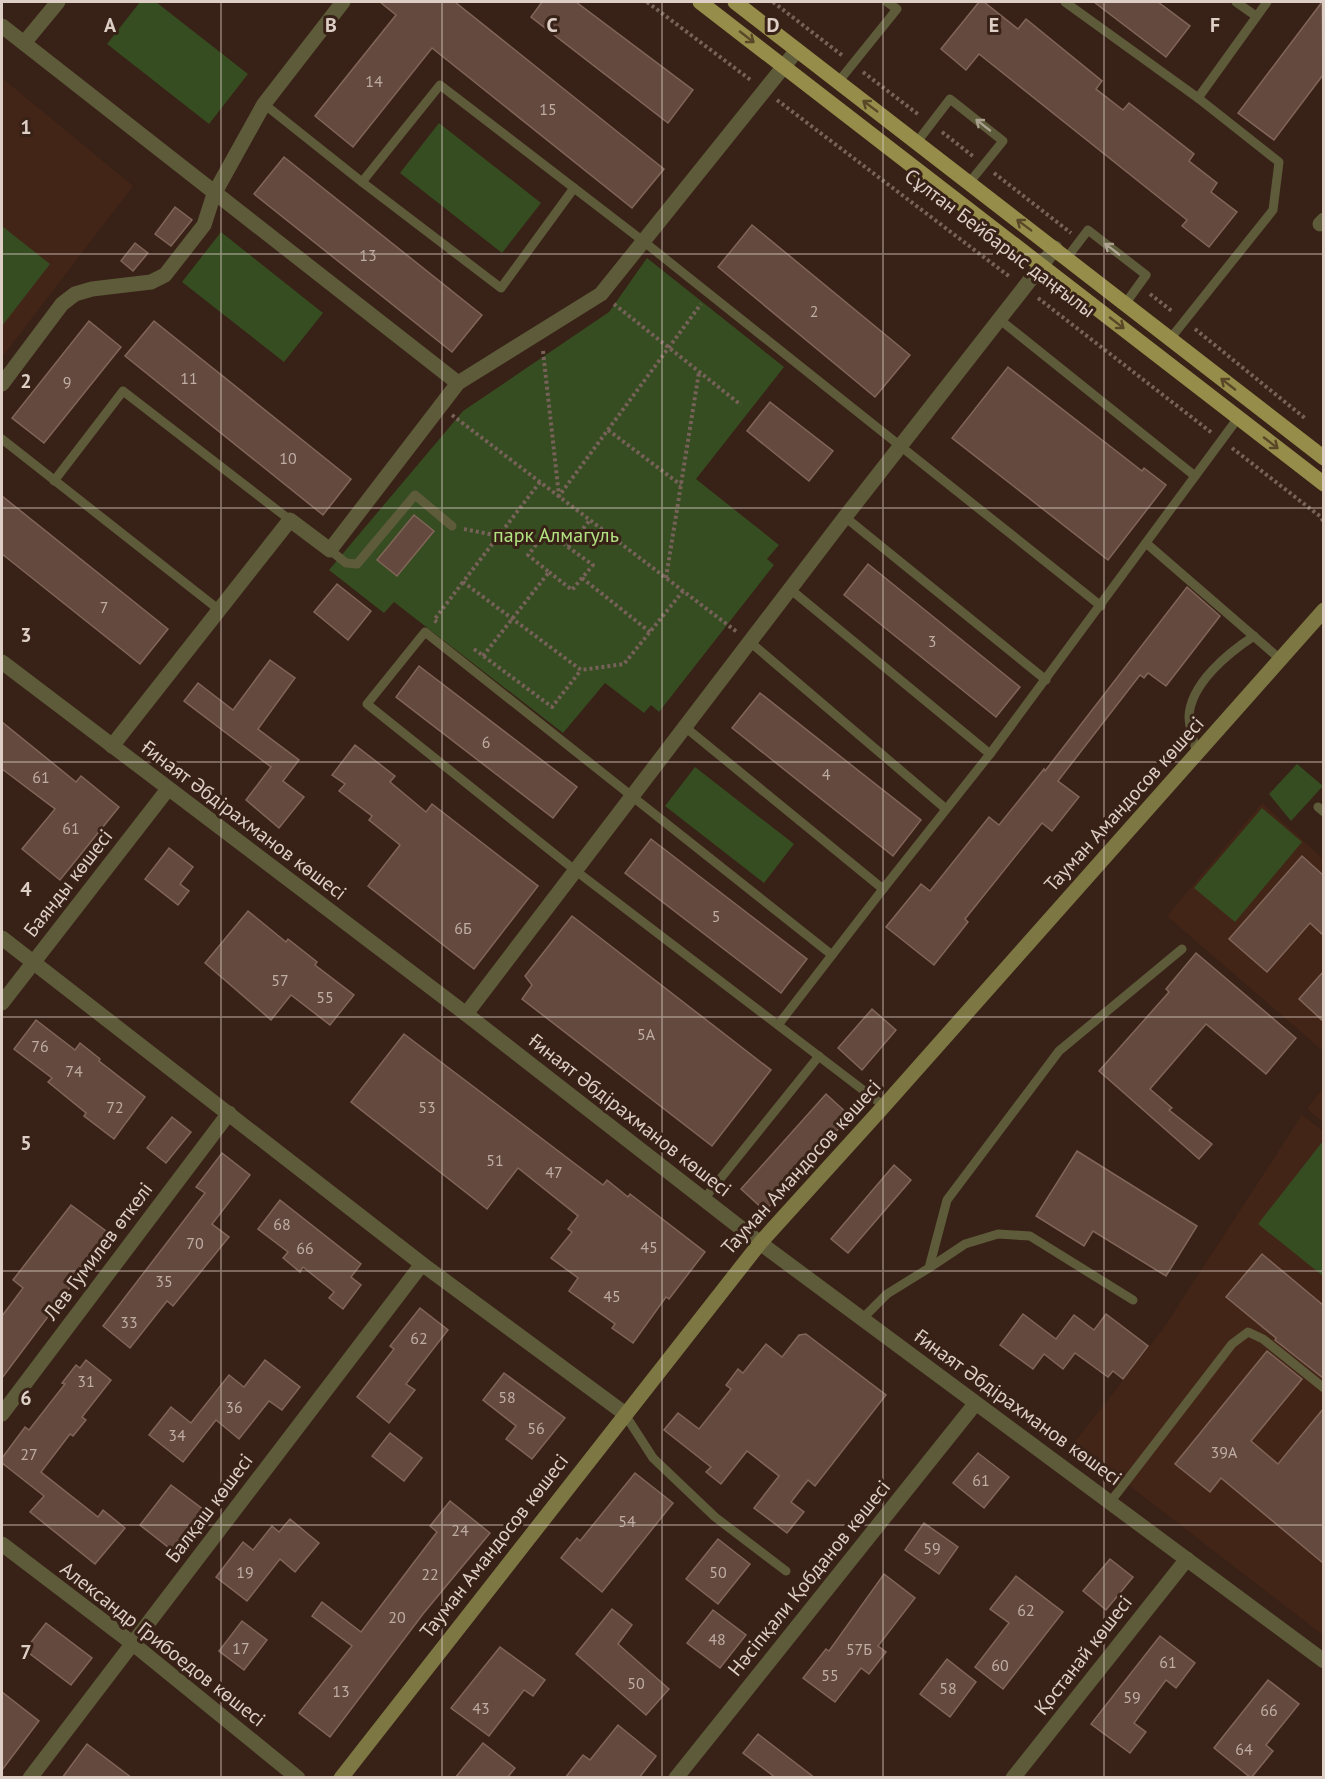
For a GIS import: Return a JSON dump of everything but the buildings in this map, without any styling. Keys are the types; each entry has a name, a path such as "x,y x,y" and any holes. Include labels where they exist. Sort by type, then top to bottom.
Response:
{"main road":[{"name":"Сұлтан Бейбарыс даңғылы","path":"700,2 1323,484"},
{"name":"Сұлтан Бейбарыс даңғылы","path":"735,2 1323,458"},
{"name":"Тауман Амандосов көшесі","path":"340,1778 624,1413 760,1243 1323,610"}],"street":[{"path":"24,43 58,2"},
{"path":"2,384 63,303 75,294 92,289 151,282 165,275 204,225 214,194 264,104 340,2"},
{"path":"2,26 458,383"},
{"path":"112,746 290,520 330,550 458,383 601,294 796,50"},
{"path":"466,1014 845,517 1042,265 1060,254"},
{"name":"Ғинаят Әбдірахманов көшесі","path":"2,662 466,1014 760,1243 975,1404 1111,1501 1323,1661"},
{"name":"Баянды көшесі","path":"2,1003 168,789"},
{"path":"2,938 422,1264 624,1413"},
{"name":"Лев Гумилев өткелі","path":"2,1414 229,1113"},
{"name":"Балқаш көшесі","path":"30,1778 422,1264"},
{"name":"Нәсіпқали Қобданов көшесі","path":"676,1778 975,1404"},
{"name":"Александр Грибоедов көшесі","path":"2,1544 132,1643 298,1778"},
{"name":"Қостанай көшесі","path":"1013,1778 1186,1558"}],"lane":[{"path":"839,81 897,9 887,2"},
{"path":"1065,2 1198,98 1279,162 1273,210 1170,339"},
{"path":"1236,2 1256,16"},
{"path":"1198,98 1267,2"},
{"path":"362,182 440,85 643,241 1101,606"},
{"path":"917,142 950,99 1003,141 969,183"},
{"path":"264,104 501,288 574,188"},
{"path":"1060,254 1080,240 1088,230 1146,275 1125,304"},
{"path":"999,320 1195,476"},
{"path":"54,481 123,391 290,520"},
{"path":"778,1025 990,754 1238,418"},
{"path":"2,439 218,609"},
{"path":"330,550 346,563 357,564 415,495 452,526"},
{"path":"845,517 1046,680"},
{"path":"1146,543 1280,659"},
{"path":"790,589 990,754"},
{"path":"832,955 425,632 367,704 576,871 884,1106"},
{"path":"1197,753 1189,717 1194,693 1236,648 1254,636"},
{"path":"750,642 946,809"},
{"path":"686,727 883,889"},
{"path":"929,1268 947,1200 1059,1051 1182,949"},
{"path":"704,1199 819,1056"},
{"path":"863,1318 887,1294 965,1244 998,1234 1030,1236 1133,1300"},
{"path":"1111,1501 1232,1344 1248,1332 1263,1339 1323,1388"},
{"path":"624,1413 653,1458 715,1517 786,1571"}],"path":[{"name":"Сұлтан Бейбарыс даңғылы","path":"647,2 1025,288 1321,517 1323,523"},
{"path":"773,2 1080,240"},
{"path":"1139,285 1314,425"},
{"path":"601,294 741,405"},
{"path":"559,496 709,294"},
{"path":"541,332 559,496"},
{"path":"666,578 699,372"},
{"path":"440,405 750,642"},
{"path":"608,430 681,484"},
{"path":"444,627 435,620 540,482"},
{"path":"568,547 590,520"},
{"path":"452,526 499,536"},
{"path":"548,530 592,565 572,590 549,572 528,555 548,530"},
{"path":"483,656 549,572"},
{"path":"582,578 650,632"},
{"path":"464,582 581,670"},
{"path":"473,648 552,707 581,670 624,664 683,591"}],"shaded area":[{"path":"2,78 133,186 2,357"},
{"path":"1262,803 1323,859 1323,1051 1167,916"},
{"path":"1323,1088 1324,1122 1307,1109"},
{"path":"1302,1115 1324,1132 1323,1635 1074,1443 1163,1329"}],"green space":[{"path":"140,2 156,2 248,74 209,124 107,44"},
{"path":"439,123 541,203 502,253 400,173"},
{"path":"2,226 50,264 2,326"},
{"path":"221,232 323,313 284,362 182,282"},
{"name":"парк Алмагуль","path":"647,258 784,367 696,479 779,545 767,559 774,565 659,712 651,705 644,713 605,683 563,733 394,602 384,613 329,570 463,411 609,312"},
{"path":"1297,764 1323,786 1291,821 1269,794"},
{"path":"695,767 794,844 764,883 665,806"},
{"path":"1262,808 1302,842 1235,922 1194,888"},
{"path":"1323,1141 1323,1276 1258,1224"}]}
